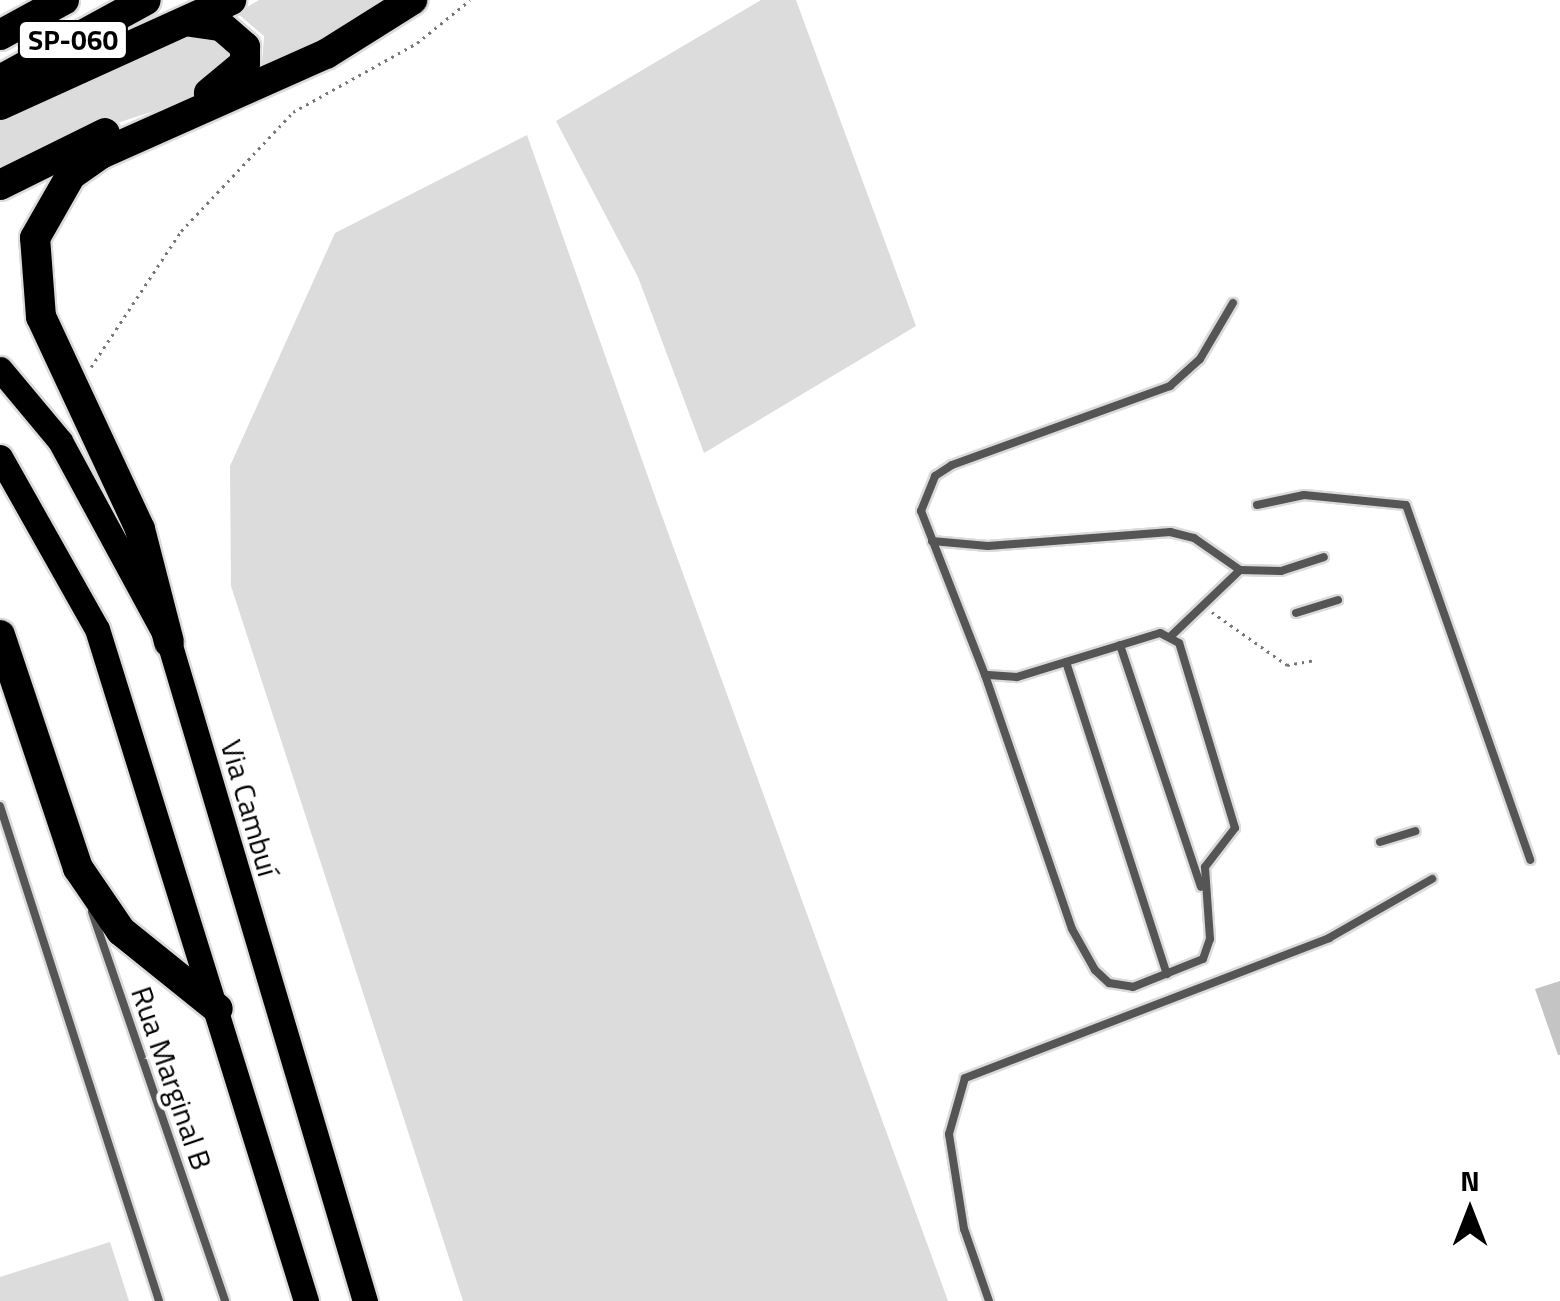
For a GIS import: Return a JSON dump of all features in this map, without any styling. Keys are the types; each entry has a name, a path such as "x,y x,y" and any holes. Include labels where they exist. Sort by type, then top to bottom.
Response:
{"highway":[{"name":"SP-060","path":"0,34 64,0"},
{"name":"SP-060","path":"0,80 146,0"},
{"path":"0,105 191,22 230,0"},
{"path":"169,642 140,528 41,317 33,275 35,238 71,175 101,154 326,54 412,0"},
{"path":"0,186 116,128 216,91 235,75 245,63 236,34 191,22"},
{"path":"0,635 78,868 121,930 218,1009"}],"main road":[{"name":"Via Cambuí","path":"0,369 79,472 169,642 365,1301"},
{"path":"0,457 97,629 306,1301"}],"lane":[{"path":"1120,645 1201,887 1208,951 1133,987 1109,984 1072,929 985,676 921,511 936,476 1170,386 1200,360 1233,303"},
{"path":"1256,505 1304,495 1406,504 1530,860"},
{"path":"932,541 988,546 1170,532 1194,538 1240,570 1281,571 1324,557"},
{"path":"985,676 1004,680 1120,645 1171,636 1240,570"},
{"path":"1296,614 1338,600"},
{"path":"1171,636 1235,828 1205,867 1201,887"},
{"path":"1066,662 1167,974"},
{"path":"0,806 159,1301"},
{"path":"1380,842 1415,831"},
{"name":"Rua Marginal B","path":"78,868 225,1301"},
{"path":"989,1301 964,1229 949,1134 965,1078 1329,938 1432,880"}],"path":[{"path":"75,388 182,231 293,112 417,43 470,0"},
{"path":"1202,607 1287,665 1314,660"}],"shaded area":[{"path":"259,0 407,0 261,76 264,36 237,13"},
{"path":"761,0 796,0 916,326 704,453 638,277 556,121"},
{"path":"191,22 245,47 216,91 108,126 0,179 0,115"},
{"path":"527,135 948,1301 463,1301 231,586 230,466 335,233"},
{"path":"110,1242 129,1301 0,1301 0,1277"}],"building":[{"path":"1560,981 1560,1055 1558,1055 1535,989"}]}
